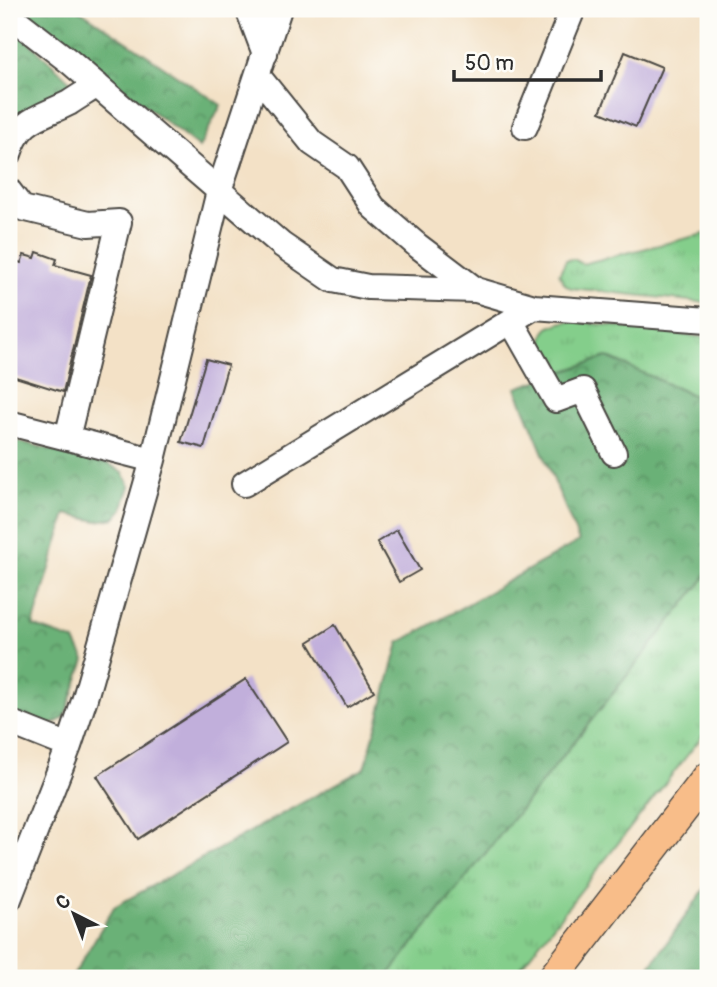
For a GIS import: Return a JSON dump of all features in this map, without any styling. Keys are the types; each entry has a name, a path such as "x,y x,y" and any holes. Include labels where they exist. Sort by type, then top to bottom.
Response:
{"main road":[{"path":"553,978 708,777"}],"street":[{"path":"248,9 261,65 312,143 347,167 373,207 475,290"},
{"path":"9,899 85,698 153,460 219,191 279,9"},
{"path":"526,127 573,9"},
{"path":"9,19 17,21 97,85 282,245 332,280 368,287 475,290 534,307 708,320"},
{"path":"9,154 14,138 36,116 67,104 97,85"},
{"path":"9,191 22,208 88,224 119,222 67,438"},
{"path":"244,484 534,307"},
{"path":"511,321 556,400 583,390 614,453"},
{"path":"9,423 153,460"},
{"path":"9,722 69,746"}],"green space":[{"path":"9,9 78,9 221,105 199,148 38,21"},
{"path":"9,29 17,31 85,95 22,116 9,112"},
{"path":"708,233 708,303 571,288 559,274 566,260 574,259 582,264"},
{"path":"574,321 708,338 708,402 607,357 552,375 543,346 545,332 560,323"},
{"path":"607,357 708,402 708,574 386,978 72,978 114,907 365,768 399,643 579,541 516,388"},
{"path":"9,439 109,464 123,473 130,486 122,510 115,518 97,521 66,514 33,626 75,641 85,660 64,718 45,728 9,713"},
{"path":"708,574 708,729 512,978 386,978"},
{"path":"708,884 708,978 642,978"}],"building":[{"path":"625,52 662,67 636,127 600,112"},
{"path":"37,252 57,259 55,265 91,275 63,392 9,375 9,274 13,260 21,263 24,255 35,258"},
{"path":"206,359 228,365 204,448 181,442"},
{"path":"397,530 420,570 399,582 377,542"},
{"path":"335,625 374,691 347,707 308,642"},
{"path":"246,679 287,742 138,839 97,776"}]}
